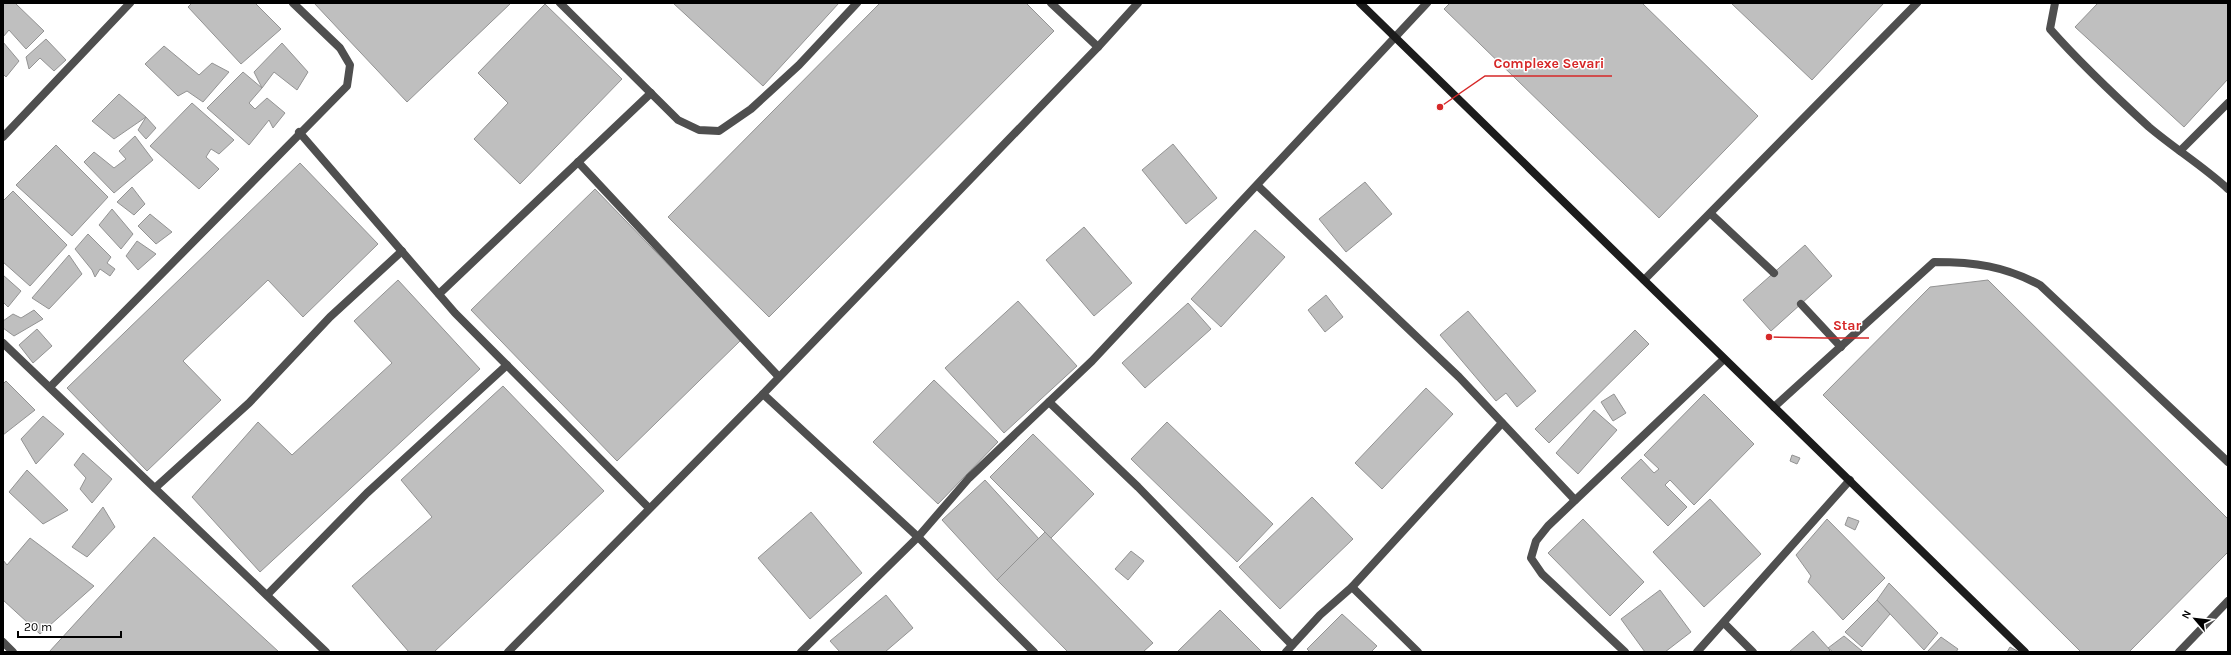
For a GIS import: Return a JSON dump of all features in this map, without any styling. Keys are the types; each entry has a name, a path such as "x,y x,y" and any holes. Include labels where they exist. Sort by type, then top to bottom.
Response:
{"main road":[{"path":"1360,3 2025,652"}],"street":[{"path":"3,137 130,3"},
{"path":"50,387 299,132 347,86 350,65 340,48 293,3"},
{"path":"560,3 678,120 699,130 719,131 751,109 799,65 857,3"},
{"path":"1051,3 1098,47"},
{"path":"508,652 763,394 778,376 1098,47 1138,3"},
{"path":"801,652 918,537 969,478 1092,361 1258,186 1394,37 1428,3"},
{"path":"1644,280 1711,214 1917,3"},
{"path":"2055,3 2050,29 2150,127 2210,172 2228,189"},
{"path":"439,294 652,93"},
{"path":"2180,151 2228,102"},
{"path":"299,132 439,294 649,508"},
{"path":"578,162 778,376"},
{"path":"1258,186 1459,377 1575,500"},
{"path":"1711,214 1774,273"},
{"path":"155,488 249,403 330,317 402,251"},
{"path":"1774,407 1934,262 1990,265 2020,274 2040,285 2228,462"},
{"path":"1801,304 1841,347"},
{"path":"3,343 326,652"},
{"path":"1625,652 1542,574 1531,558 1536,541 1575,500 1724,359"},
{"path":"267,595 367,493 507,365"},
{"path":"763,394 918,537 1034,652"},
{"path":"1049,402 1138,487 1292,645"},
{"path":"1286,652 1320,615 1352,587 1502,423"},
{"path":"1697,652 1850,480"},
{"path":"1352,587 1418,652"},
{"path":"2179,652 2228,601"},
{"path":"1724,623 1753,652"},
{"path":"3,642 13,652"}],"building":[{"path":"3,3 15,3 44,31 26,49 9,30 3,37"},
{"path":"192,3 255,3 281,29 241,64 188,7"},
{"path":"314,3 511,3 407,102"},
{"path":"673,3 839,3 763,86"},
{"path":"880,3 1026,3 1054,31 769,317 668,217"},
{"path":"1450,3 1642,3 1758,116 1659,218 1444,9"},
{"path":"1731,3 1884,3 1812,80"},
{"path":"2098,3 2228,3 2228,79 2184,127 2075,27"},
{"path":"545,4 622,79 520,184 474,139 508,103 478,73"},
{"path":"46,39 66,60 54,71 40,58 29,69 26,57"},
{"path":"3,42 19,61 6,77 3,74"},
{"path":"282,43 308,72 297,90 274,72 262,88 254,72"},
{"path":"164,46 199,75 212,63 229,72 203,102 187,91 178,96 145,64"},
{"path":"243,72 262,88 249,103 255,109 267,98 285,113 273,128 269,120 249,145 207,108"},
{"path":"119,94 146,117 114,139 92,121"},
{"path":"192,103 234,140 219,154 211,149 206,157 219,169 199,189 150,146"},
{"path":"146,117 156,128 146,139 138,130"},
{"path":"135,136 153,160 114,193 84,162 94,152 114,168 126,159 119,151"},
{"path":"1173,144 1217,198 1186,224 1142,170"},
{"path":"56,145 108,197 72,236 16,185"},
{"path":"300,163 378,244 303,317 268,280 183,361 221,400 147,471 67,388"},
{"path":"1365,182 1392,214 1346,252 1319,219"},
{"path":"132,187 145,204 134,215 117,202"},
{"path":"595,189 741,340 617,461 471,310"},
{"path":"13,191 67,245 30,286 3,262 3,201"},
{"path":"112,209 133,234 121,249 99,225"},
{"path":"150,214 172,232 156,244 138,226"},
{"path":"1084,227 1132,283 1094,316 1046,260"},
{"path":"1255,230 1285,257 1221,327 1191,299"},
{"path":"88,234 111,257 107,263 115,269 110,276 100,269 95,277 92,270 75,249"},
{"path":"137,241 156,254 138,270 126,256"},
{"path":"1805,245 1832,276 1771,331 1743,300"},
{"path":"69,255 82,274 49,309 32,298"},
{"path":"3,275 21,291 8,307 3,302"},
{"path":"398,280 480,369 260,572 192,497 258,422 292,455 392,363 354,321"},
{"path":"1988,280 2228,519 2228,552 2129,652 2081,652 1823,395 1930,287"},
{"path":"1326,295 1343,317 1325,332 1308,310"},
{"path":"1018,301 1077,366 1004,433 945,368"},
{"path":"1188,303 1211,329 1145,388 1122,363"},
{"path":"34,310 43,319 14,336 3,328 3,321 13,314 21,318"},
{"path":"1468,311 1536,391 1517,407 1506,393 1496,401 1440,335"},
{"path":"37,329 52,346 33,363 19,345"},
{"path":"1635,330 1649,344 1549,443 1535,429"},
{"path":"934,380 998,442 938,504 873,442"},
{"path":"6,381 35,410 3,435 3,384"},
{"path":"503,386 604,491 434,652 409,652 352,586 432,517 401,480"},
{"path":"1426,388 1453,414 1382,489 1355,463"},
{"path":"1614,394 1626,413 1613,421 1601,402"},
{"path":"1704,394 1754,444 1694,505 1670,480 1665,485 1687,507 1668,526 1621,478 1641,459 1654,473 1659,469 1644,455"},
{"path":"1594,410 1617,430 1578,474 1556,453"},
{"path":"43,416 64,434 36,464 21,439"},
{"path":"1167,422 1273,524 1237,562 1131,459"},
{"path":"1033,434 1094,494 1051,538 990,477"},
{"path":"83,453 112,479 92,503 80,489 86,478 74,465"},
{"path":"1792,455 1800,458 1797,464 1790,461"},
{"path":"27,470 68,510 43,524 9,492"},
{"path":"985,480 1040,540 997,580 942,520"},
{"path":"1312,497 1353,539 1280,609 1239,567"},
{"path":"1710,499 1761,554 1704,607 1653,552"},
{"path":"103,507 115,527 87,557 72,547"},
{"path":"811,512 862,573 810,619 758,558"},
{"path":"1848,517 1859,521 1855,530 1845,525"},
{"path":"1583,519 1644,582 1610,616 1548,553"},
{"path":"1827,519 1885,578 1843,620 1808,582 1811,576 1796,555"},
{"path":"1045,532 1153,643 1143,652 1068,652 997,580"},
{"path":"154,537 279,652 49,652"},
{"path":"30,538 94,586 40,634 3,600 3,560 7,565"},
{"path":"1131,551 1144,561 1128,580 1115,569"},
{"path":"1889,583 1938,633 1924,650 1877,600"},
{"path":"1660,590 1691,632 1665,652 1645,652 1621,619"},
{"path":"886,595 913,628 885,652 840,652 830,641"},
{"path":"1877,600 1890,614 1862,647 1845,632"},
{"path":"1220,610 1262,652 1177,652"},
{"path":"1342,614 1377,646 1371,652 1310,652 1307,649"},
{"path":"1813,631 1830,650 1828,652 1789,652"},
{"path":"1844,636 1863,652 1833,652 1828,648"},
{"path":"1941,637 1958,649 1956,652 1927,652"},
{"path":"2010,647 2019,652 2007,652"}],"place":[{"name":"Complexe Sevari","path":"1440,107"},
{"name":"Star","path":"1769,337"}]}
